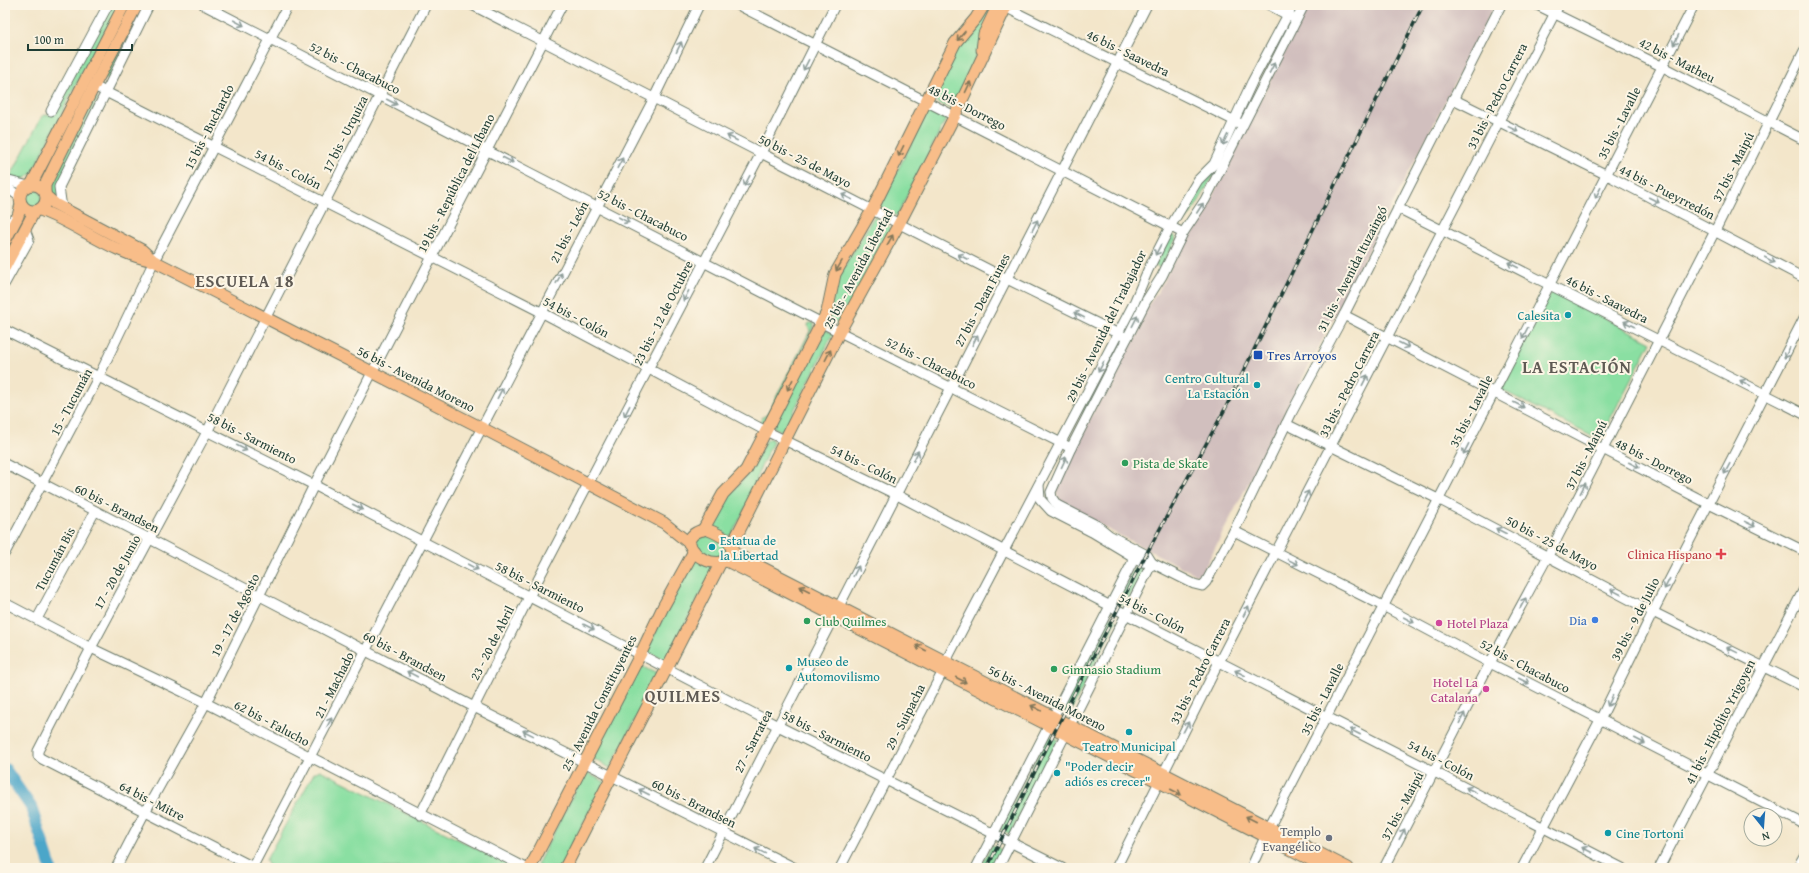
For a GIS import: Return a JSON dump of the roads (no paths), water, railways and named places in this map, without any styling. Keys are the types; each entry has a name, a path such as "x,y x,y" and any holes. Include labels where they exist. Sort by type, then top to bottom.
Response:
{"main road":[{"path":"30,186 124,5"},
{"path":"5,267 25,229 37,211 45,205 45,185 94,86 137,5"},
{"name":"25 bis - Avenida Libertad","path":"699,531 723,494 746,470 822,323 830,300 831,287 835,274 872,210 955,43 976,18 984,5"},
{"name":"25 bis - Avenida Libertad","path":"728,555 762,485 781,438 899,224 955,115 982,57 1003,6"},
{"path":"5,241 18,216 20,200 24,189 30,186 38,186 46,194"},
{"name":"56 bis - Avenida Moreno","path":"46,194 62,208 142,250 154,261 482,428 664,523 692,547"},
{"path":"20,200 26,210 37,211"},
{"name":"56 bis - Avenida Moreno","path":"37,211 56,216 135,258 154,261"},
{"name":"56 bis - Avenida Moreno","path":"664,523 699,531"},
{"path":"565,868 611,776 728,555 726,539 720,535 699,531 692,536 692,547 706,560 728,555"},
{"name":"25 - Avenida Constituyentes","path":"530,868 584,761 641,654 692,547"},
{"name":"56 bis - Avenida Moreno","path":"728,555 1268,833 1348,868"},
{"name":"56 bis - Avenida Moreno","path":"1268,833 1327,868"}],"street":[{"path":"51,111 108,5"},
{"path":"62,208 59,187 149,5"},
{"name":"52 bis - Chacabuco","path":"204,5 822,323 1071,448"},
{"name":"15 bis - Buchardo","path":"154,261 288,5"},
{"name":"17 bis - Urquiza","path":"265,317 426,5"},
{"name":"50 bis - 25 de Mayo","path":"472,5 1117,335 1127,338"},
{"name":"19 bis - República del Líbano","path":"374,373 562,5"},
{"name":"21 bis - León","path":"482,428 541,312 654,98 700,5"},
{"name":"48 bis - Dorrego","path":"738,5 1183,233"},
{"name":"23 bis - 12 de Octubre","path":"590,484 648,369 761,153 835,5"},
{"name":"27 bis - Dean Funes","path":"836,610 897,495 950,388 1063,172 1147,5"},
{"path":"1270,5 1297,20"},
{"name":"29 bis - Avenida del Trabajador","path":"945,666 1076,416 1170,227 1198,180 1214,164 1252,82 1293,5"},
{"name":"29 bis - Avenida del Trabajador","path":"1134,553 1098,526 1058,505 1052,498 1051,492 1071,448 1146,301 1162,276 1183,233 1205,200 1304,5"},
{"name":"31 bis - Avenida Ituzaingó","path":"1152,563 1194,584 1202,586 1234,531 1286,424 1344,314 1501,5"},
{"name":"42 bis - Matheu","path":"1537,5 1804,140"},
{"name":"33 bis - Pedro Carrera","path":"1116,868 1219,662 1559,5"},
{"name":"35 bis - Lavalle","path":"1251,868 1383,606 1440,500 1694,5"},
{"name":"46 bis - Saavedra","path":"1003,6 1244,125"},
{"name":"37 bis - Maipú","path":"1384,868 1435,772 1490,663 1548,556 1715,231 1804,51"},
{"path":"1252,82 1262,87"},
{"name":"54 bis - Colón","path":"94,86 541,312 766,431 897,495 1109,606 1622,868"},
{"name":"44 bis - Pueyrredón","path":"1453,99 1607,175 1804,278"},
{"path":"5,180 30,186"},
{"path":"5,186 20,200"},
{"name":"46 bis - Saavedra","path":"1398,208 1551,284 1804,414"},
{"path":"5,225 18,216"},
{"path":"5,284 29,240 25,229"},
{"name":"15 - Tucumán","path":"5,553 99,376 154,261"},
{"path":"1148,270 1162,276"},
{"name":"48 bis - Dorrego","path":"1344,314 1709,504 1804,551"},
{"name":"17 - 20 de Junio","path":"38,756 38,751 91,648 208,430 265,317"},
{"name":"39 bis - 9 de Julio","path":"1522,868 1600,720 1653,612 1804,318"},
{"name":"58 bis - Sarmiento","path":"5,330 208,430 776,725 993,835 1062,868"},
{"name":"19 - 17 de Agosto","path":"116,868 145,812 206,703 314,485 374,373"},
{"path":"1076,416 1085,420"},
{"name":"50 bis - 25 de Mayo","path":"1286,424 1440,500 1653,612 1804,687"},
{"name":"21 - Machado","path":"253,868 482,428"},
{"name":"60 bis - Brandsen","path":"5,464 474,707 795,868"},
{"path":"998,868 1152,563 1142,562 1134,553 1051,511 1040,499 1040,483 1053,487"},
{"name":"23 - 20 de Abril","path":"420,815 530,597 590,484"},
{"name":"Tucumán Bis","path":"37,619 96,511"},
{"name":"52 bis - Chacabuco","path":"1234,531 1276,554 1383,606 1600,720 1804,824"},
{"path":"976,868 1132,563 1134,553"},
{"name":"41 bis - Hipólito Yrigoyen","path":"1660,868 1804,589"},
{"name":"62 bis - Falucho","path":"5,602 91,648 206,703 420,815 526,868"},
{"name":"27 - Sarratea","path":"705,868 776,725 836,610"},
{"name":"29 - Suipacha","path":"840,868 945,666"},
{"name":"64 bis - Mitre","path":"38,756 253,868"},
{"path":"1798,868 1804,856"}],"waterway":[{"path":"5,769 31,807 51,868"}],"railway":[{"path":"987,868 1056,729 1142,562 1225,409 1423,5"}],"place":[{"name":"Calesita","path":"1568,315"},
{"name":"Tres Arroyos","path":"1258,355"},
{"name":"Centro Cultural La Estación","path":"1257,385"},
{"name":"Pista de Skate","path":"1125,463"},
{"name":"Estatua de la Libertad","path":"712,547"},
{"name":"Clinica Hispano","path":"1721,554"},
{"name":"Dia","path":"1595,620"},
{"name":"Club Quilmes","path":"807,621"},
{"name":"Hotel Plaza","path":"1439,623"},
{"name":"Museo de Automovilismo","path":"789,668"},
{"name":"Gimnasio Stadium","path":"1054,669"},
{"name":"Hotel La Catalana","path":"1486,689"},
{"name":"Teatro Municipal","path":"1129,732"},
{"name":"\"Poder decir adiós es crecer\"","path":"1057,773"},
{"name":"Cine Tortoni","path":"1608,833"},
{"name":"Templo Evangélico","path":"1329,838"}],"district":[{"name":"ESCUELA 18","path":"245,280"},
{"name":"LA ESTACIÓN","path":"1577,366"},
{"name":"QUILMES","path":"683,695"}]}
